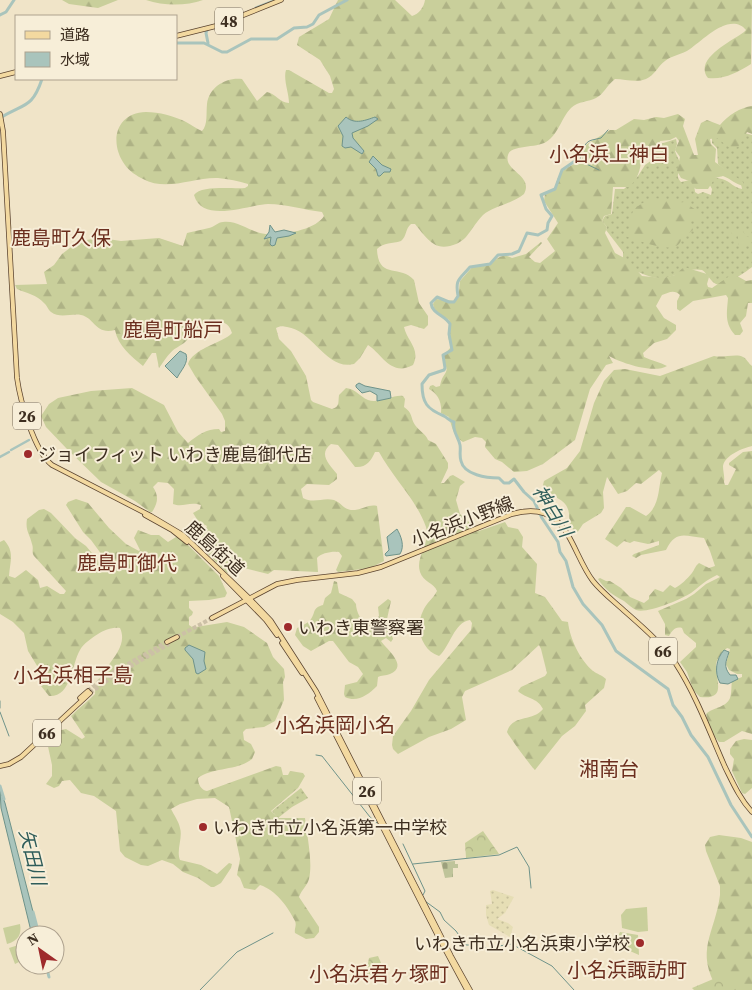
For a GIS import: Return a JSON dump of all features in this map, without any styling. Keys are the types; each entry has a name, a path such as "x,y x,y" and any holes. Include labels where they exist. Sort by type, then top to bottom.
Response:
{"main road":[{"name":"48","path":"178,36 216,26 281,0"},
{"path":"0,76 15,72"},
{"name":"26","path":"0,118 15,378 20,402 40,456 53,467 181,536 249,600"},
{"name":"小名浜小野線","path":"212,619 272,586 287,582 358,573 381,567 515,513 532,513 552,518 562,526 574,544 588,573 597,586 646,630 669,655 686,681 738,794 752,814"},
{"name":"鹿島街道","path":"249,600 270,621 316,691 469,990"},
{"path":"168,643 178,638"},
{"name":"66","path":"0,765 9,764 22,757 89,692"}],"shaded area":[{"path":"493,890 514,897 505,913 497,919 513,927 510,937 489,925 486,905 492,904 490,891"}],"green space":[{"path":"62,0 118,0 98,8 69,4"},
{"path":"146,0 203,0 175,4"},
{"path":"338,0 395,0 412,16 421,10 425,0 752,0 751,64 725,77 708,78 705,71 710,57 746,30 739,25 732,24 716,29 687,51 668,59 646,79 634,81 615,79 599,96 577,104 571,108 554,135 546,142 510,152 508,160 510,165 525,182 524,194 483,215 463,240 451,246 438,246 429,240 415,224 411,224 401,241 385,244 377,249 381,265 408,275 414,280 419,303 428,316 428,325 424,329 411,325 404,327 415,354 413,365 405,368 393,366 368,345 354,364 344,365 335,362 296,330 284,326 276,328 279,339 291,351 306,376 313,402 332,409 335,408 338,404 339,395 346,388 372,401 403,396 405,399 404,407 410,413 415,425 428,440 436,444 448,463 448,468 441,483 444,483 453,475 465,482 460,486 456,500 460,514 479,531 505,522 508,527 518,529 523,537 522,547 537,564 535,593 545,597 562,621 568,622 573,642 580,655 593,671 606,679 604,688 585,705 586,711 575,726 562,736 535,770 507,732 513,723 534,716 543,709 538,702 518,691 521,687 545,676 547,673 539,645 512,670 465,691 462,697 466,720 398,754 393,749 393,736 411,711 429,680 471,630 472,623 470,620 460,625 439,656 428,649 424,643 420,631 421,617 424,608 437,591 420,572 419,566 427,533 426,527 416,507 379,452 375,452 370,461 365,465 355,467 338,445 331,444 327,448 325,455 328,463 337,474 337,479 329,485 307,484 301,489 303,498 307,500 334,500 351,510 377,506 384,561 370,568 338,572 336,570 342,556 339,552 333,552 317,558 318,572 274,570 268,574 240,567 234,568 227,573 203,549 206,545 202,535 199,534 205,531 207,526 198,521 193,513 200,509 201,505 173,504 174,489 168,483 158,482 153,487 157,496 157,503 152,512 150,512 135,501 101,482 46,427 41,416 49,404 58,398 91,391 132,388 164,405 178,432 188,443 206,431 219,429 221,432 225,431 225,421 222,414 188,364 195,354 232,333 230,327 226,324 216,320 205,323 184,343 174,349 159,368 156,353 152,353 143,366 122,346 115,330 103,330 81,315 55,314 41,300 17,289 15,285 47,284 44,272 54,265 62,254 79,241 101,238 121,241 159,238 183,246 187,233 211,227 221,222 233,222 260,233 275,234 295,232 312,226 319,221 324,216 322,212 282,205 268,204 227,211 206,209 199,204 194,195 198,192 217,188 245,188 248,184 218,178 171,184 152,183 138,176 127,167 120,156 116,139 122,123 127,118 146,112 171,116 202,131 205,126 208,98 219,84 230,80 242,79 257,101 267,92 283,102 289,103 285,78 286,70 332,93 334,89 330,76 320,60 297,45 299,37 329,19"},
{"path":"752,106 752,134 747,132 739,146 734,149 717,138 710,139 711,144 716,149 715,162 743,182 743,186 723,176 715,178 708,189 696,189 692,186 692,182 681,178 677,171 680,157 675,150 679,141 676,137 660,141 656,153 641,159 638,174 629,187 613,187 611,214 604,216 602,221 607,227 605,233 615,253 628,260 642,276 663,278 675,275 684,267 707,274 709,277 708,287 712,288 731,275 746,281 752,280 752,303 748,303 746,316 740,323 743,331 740,335 735,335 729,326 727,317 728,298 726,295 693,301 680,311 677,309 677,301 680,295 673,292 666,293 662,295 656,306 664,318 676,325 676,330 667,339 654,343 643,353 644,357 667,366 654,369 646,368 621,362 609,356 613,363 606,365 590,389 575,440 543,464 527,471 514,472 495,459 485,447 486,442 482,438 475,437 463,442 460,440 453,431 449,417 441,413 439,399 429,389 433,385 436,387 440,386 447,370 442,357 451,347 448,337 451,325 449,320 435,310 433,304 436,299 455,301 458,298 460,281 474,265 488,264 503,256 512,258 526,254 541,242 529,257 535,262 540,263 555,251 547,239 558,223 544,201 545,194 556,187 557,181 564,170 582,160 584,146 610,130 616,130 634,119 664,118 678,114 685,119 683,126 694,155 698,155 695,139 701,123 707,120 720,125 734,112"},
{"path":"744,133 752,135 752,267 735,278 716,284 702,270 697,269 659,278 642,274 623,263 623,252 606,230 607,227 602,221 605,216 612,214 615,189 624,189 638,176 645,165 656,154 657,145 676,139 675,151 680,163 678,177 681,182 690,180 694,183 695,192 698,194 703,192 711,195 712,189 707,180 713,176 742,189 741,184 718,164 717,148 712,143 712,135"},
{"path":"653,198 684,202 702,214 703,217 698,220 691,219 690,222 693,230 683,237 675,247 661,247 625,236 624,233 630,229 634,211 639,205"},
{"path":"732,224 737,225 735,231 742,230 746,236 751,238 752,241 749,246 738,244 738,236 733,235 730,231"},
{"path":"714,356 740,356 752,366 752,446 731,455 724,462 723,466 724,482 725,485 728,485 736,469 729,465 729,463 743,452 752,451 752,734 742,731 724,742 719,742 714,736 706,714 726,704 731,696 732,681 742,677 742,674 729,670 726,664 730,649 727,648 720,655 716,664 717,692 709,697 700,697 693,690 687,672 680,662 696,647 696,643 684,633 682,628 676,628 669,636 665,635 665,624 658,611 686,599 706,584 720,577 717,575 713,577 680,599 656,608 641,611 634,609 613,594 598,579 610,581 630,597 644,603 655,589 663,592 670,585 675,588 684,582 699,563 709,568 715,566 704,538 677,537 673,539 666,550 641,555 636,558 632,556 659,545 659,541 648,544 624,541 617,547 605,539 626,507 630,507 646,516 651,512 658,497 662,473 659,470 641,484 636,483 627,491 618,494 607,477 603,492 604,508 601,513 583,524 577,533 569,526 568,509 565,504 543,485 544,481 567,468 580,451 594,403 604,381 614,370 625,369 660,376"},
{"path":"76,499 88,503 109,528 126,544 139,551 134,538 138,530 151,535 159,535 168,542 176,537 181,538 219,576 227,593 225,597 189,601 189,608 193,612 189,617 189,625 196,627 227,622 244,627 267,643 273,657 284,669 284,700 275,721 264,727 246,729 243,732 244,740 251,744 255,752 252,759 246,763 211,772 198,778 198,780 202,788 207,791 276,766 281,767 283,775 288,775 290,771 303,773 305,776 298,788 271,811 279,818 305,818 310,872 308,881 299,897 319,927 319,932 314,938 306,939 295,933 296,923 292,916 281,900 266,887 260,885 255,890 244,888 237,875 240,859 229,807 215,798 197,799 171,809 179,823 181,832 180,860 201,865 217,874 229,863 232,864 221,883 211,887 198,878 183,872 173,864 162,860 148,866 141,865 125,857 120,851 116,811 94,796 81,793 70,780 62,781 59,786 54,788 46,784 52,776 52,765 47,742 57,731 66,729 82,739 85,737 71,716 95,694 100,677 117,653 122,637 120,628 114,628 103,631 88,641 77,656 67,686 57,695 49,696 41,686 39,669 28,651 24,633 13,622 0,614 0,542 4,540 10,549 9,576 15,578 26,570 38,580 40,588 47,586 60,594 64,594 66,591 33,554 27,519 39,510 44,509 51,513 75,538 86,546 104,571 110,566 83,532 66,505 68,502"},
{"path":"334,581 337,582 339,593 352,599 356,604 358,613 365,624 368,625 375,622 379,616 378,607 388,599 391,601 387,619 393,639 391,642 386,638 381,641 395,658 397,667 390,674 378,677 377,686 358,699 345,697 345,685 357,682 363,674 358,667 349,662 333,641 329,641 311,651 303,646 295,635 297,628 309,622 316,609 323,605 325,598 331,593"},
{"path":"752,740 752,788 745,794 742,793 732,771 734,759 730,754 730,749 736,741"},
{"path":"301,788 308,798 278,818 272,811"},
{"path":"483,831 499,854 466,858 465,843"},
{"path":"719,835 741,838 752,842 752,990 718,990 707,964 708,942 720,895 720,886 705,845 710,837"},
{"path":"455,861 455,864 458,864 458,868 453,868 453,877 445,878 441,862"},
{"path":"647,907 648,931 638,932 622,928 621,915 626,909"},
{"path":"15,925 14,941 7,944 3,928"},
{"path":"620,932 638,935 639,955 614,944"},
{"path":"15,946 15,964 9,948"},
{"path":"378,956 388,979 366,974 369,958"},
{"path":"725,974 734,990 694,990 692,988"}],"water":[{"path":"346,117 353,121 375,117 378,119 352,133 353,138 364,151 362,154 351,147 345,148 342,146 343,136 338,126"},
{"path":"373,156 382,165 391,169 390,172 384,172 378,176 376,169 369,162"},
{"path":"270,225 275,232 284,230 296,233 277,238 275,245 272,246 270,244 271,237 264,239 269,232"},
{"path":"180,351 186,354 187,357 177,378 165,366"},
{"path":"359,383 390,391 391,398 377,401 377,395 370,391 362,393 356,387"},
{"path":"397,529 402,541 400,554 386,556 385,554 389,550 387,537"},
{"path":"189,645 205,652 204,661 206,669 198,674 196,673 193,659 185,650"},
{"path":"724,650 729,652 726,669 730,675 736,675 738,679 728,684 720,683 717,674 718,661"},
{"path":"0,790 36,925 30,925 1,808"}],"waterway":[{"path":"0,15 6,12 14,0"},
{"path":"256,8 276,0"},
{"path":"178,43 204,43 222,52 227,52 251,39 277,39 294,28 307,27 313,24 319,15 347,0"},
{"path":"207,30 208,43"},
{"path":"0,118 31,101 42,80"},
{"path":"599,170 580,161 581,155 586,143 601,138 608,130"},
{"name":"神白川","path":"580,161 575,161 562,170 555,189 541,195 546,209 552,216 547,230 538,235 527,233 519,251 512,254 498,255 490,264 470,267 459,280 457,286 458,296 454,302 437,297 431,303 434,310 450,324 449,334 452,350 443,355 444,370 429,375 422,384 424,401 433,411 454,422 454,431 460,445 461,461 467,470 477,475 499,478 504,483 509,483 514,479 534,501 542,518 558,542 560,552 566,561 573,587 583,604 602,625 616,651 668,689 673,705 682,717 691,735 708,757 731,805 752,837"},
{"path":"11,450 29,440"},
{"path":"0,457 9,452"},
{"path":"0,701 0,708"},
{"path":"0,712 9,736"},
{"path":"316,755 322,756 370,817 377,823"},
{"name":"矢田川","path":"0,786 4,799"},
{"path":"403,844 425,891 423,895"},
{"path":"413,864 499,855 517,847 529,867 531,888"},
{"path":"425,901 440,912 444,920 456,931 466,945 486,948 512,944"},
{"name":"矢田川","path":"33,912 36,925"},
{"path":"200,990 237,952 273,933"},
{"path":"517,947 552,966 574,990"}],"tunnel":[{"path":"177,637 212,618"},
{"path":"88,691 103,678 167,642"},
{"path":"90,693 115,675 169,644"}],"place":[{"name":"ジョイフィット いわき鹿島御代店","path":"28,454"},
{"name":"いわき東警察署","path":"288,627"},
{"name":"いわき市立小名浜第一中学校","path":"203,827"},
{"name":"いわき市立小名浜東小学校","path":"640,943"}],"district":[{"name":"小名浜上神白","path":"609,154"},
{"name":"鹿島町久保","path":"61,238"},
{"name":"鹿島町船戸","path":"173,330"},
{"name":"鹿島町御代","path":"127,563"},
{"name":"小名浜相子島","path":"73,675"},
{"name":"小名浜岡小名","path":"335,725"},
{"name":"湘南台","path":"609,769"},
{"name":"小名浜諏訪町","path":"627,970"},
{"name":"小名浜君ヶ塚町","path":"379,974"}]}
